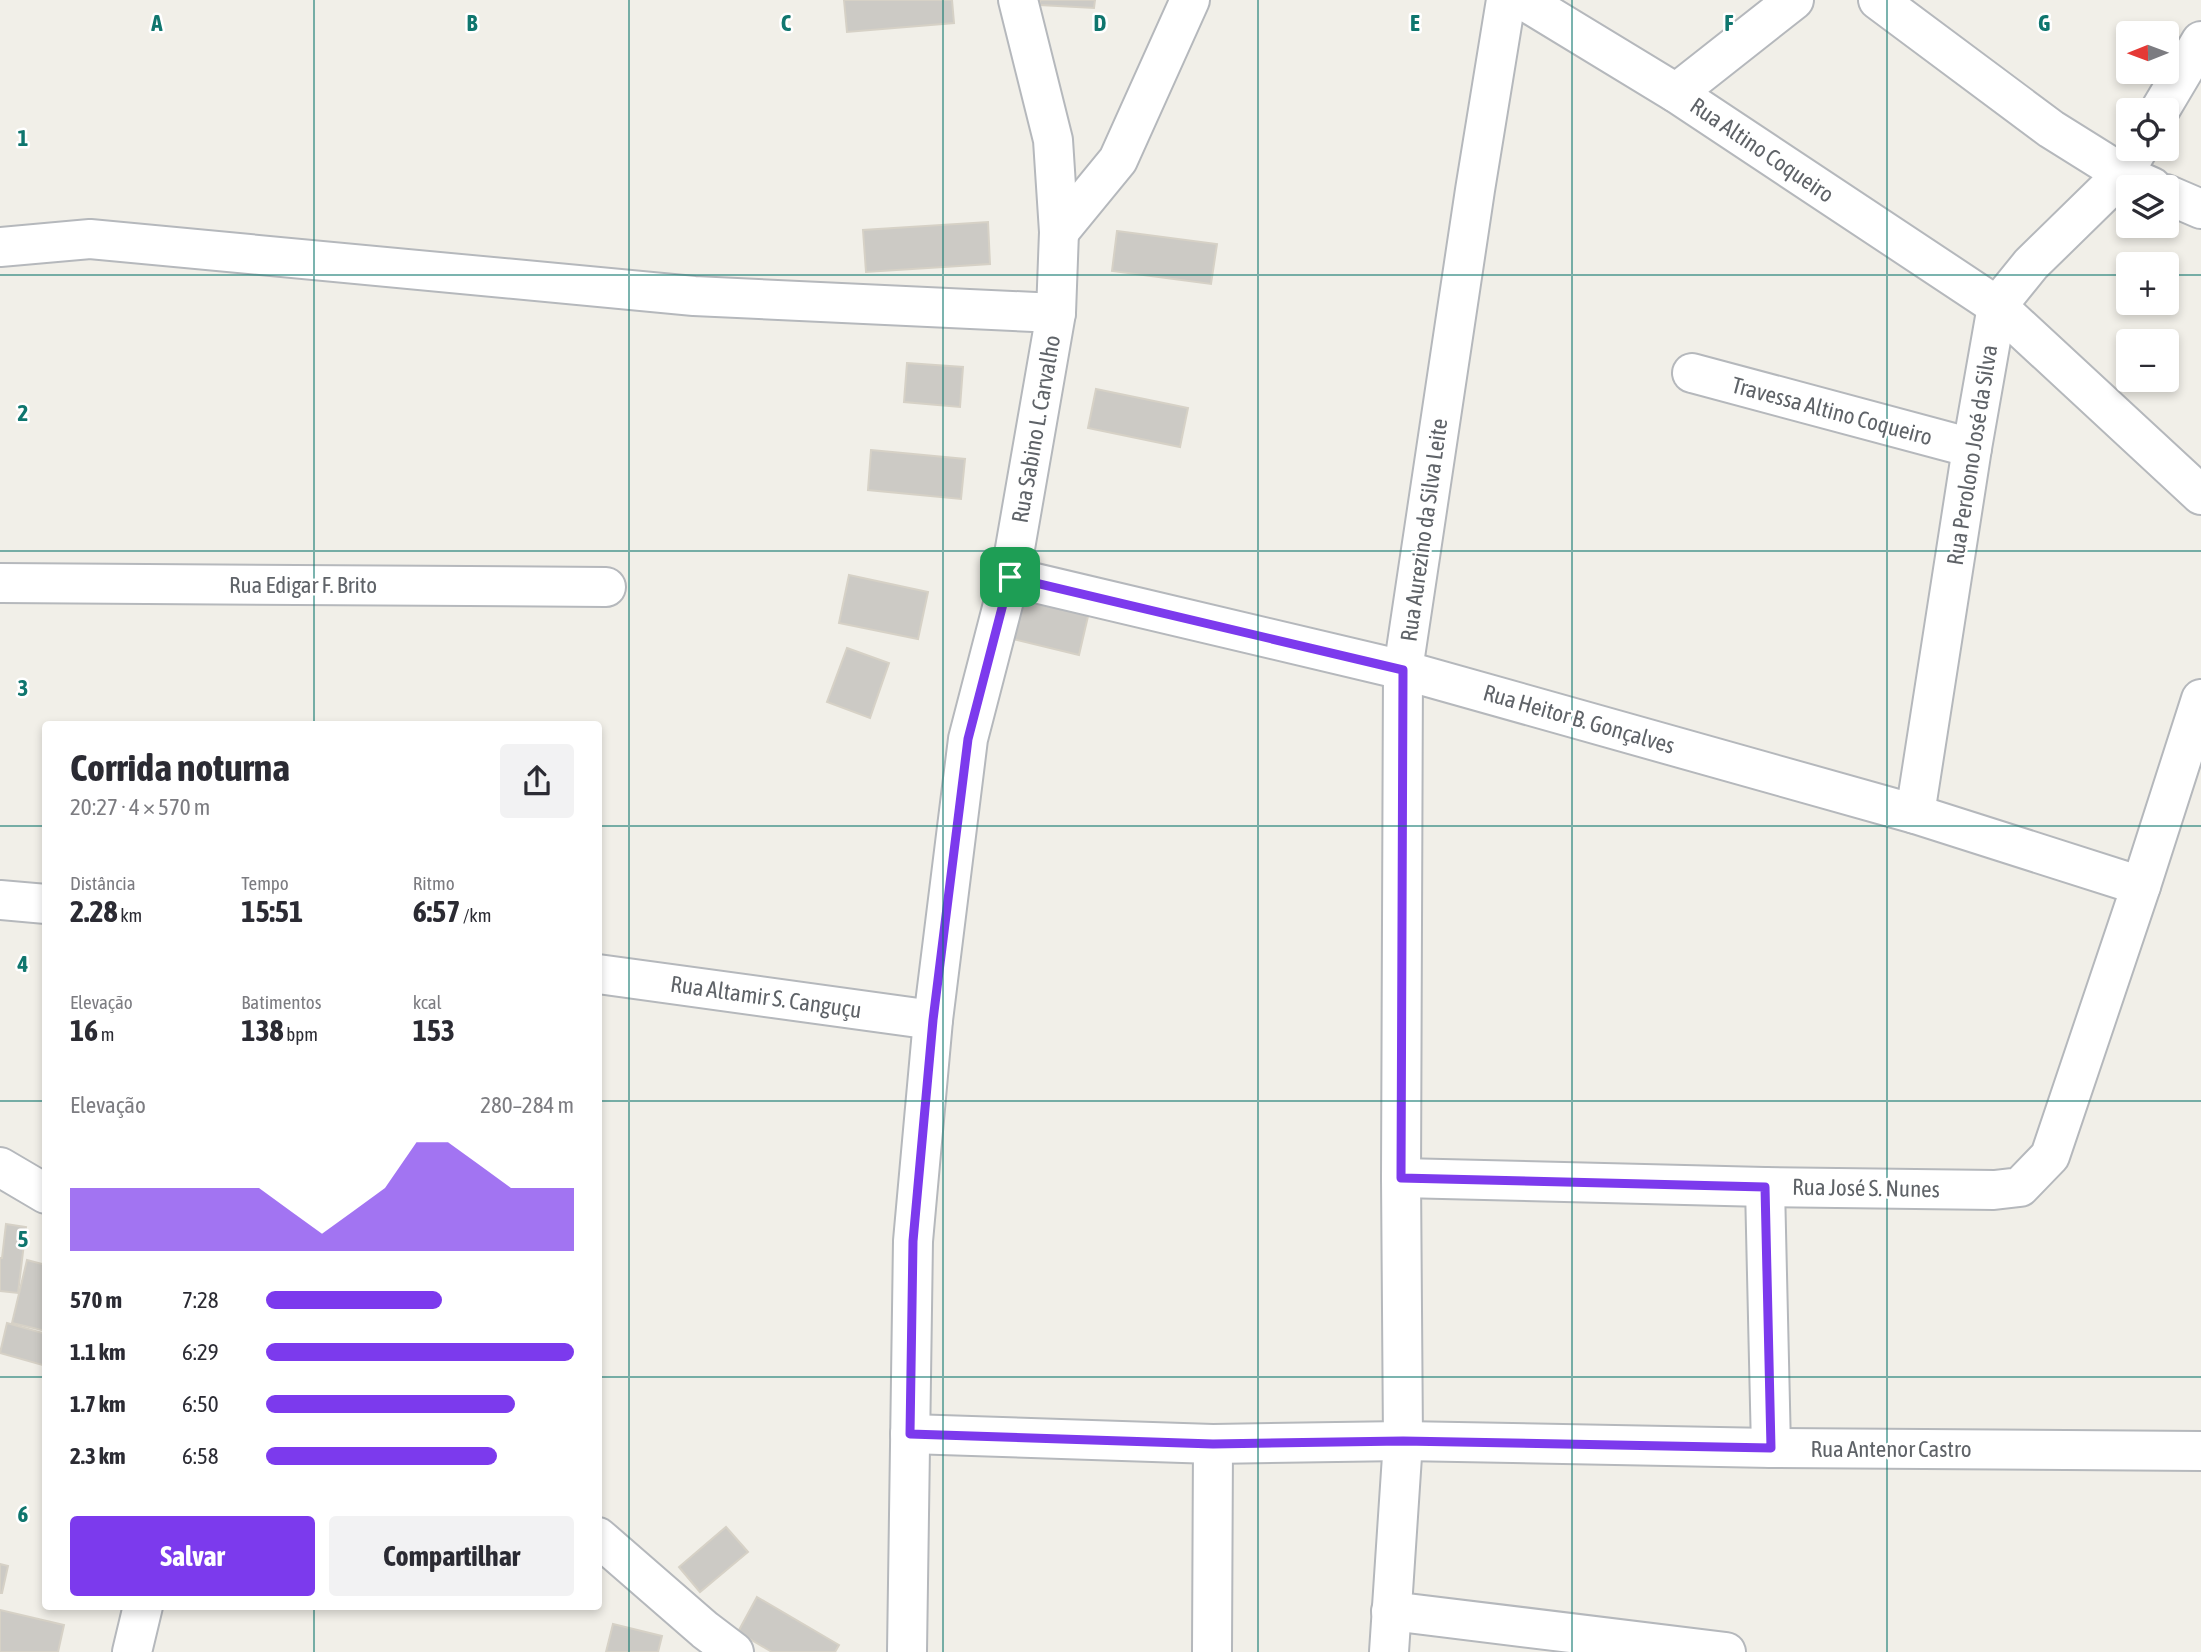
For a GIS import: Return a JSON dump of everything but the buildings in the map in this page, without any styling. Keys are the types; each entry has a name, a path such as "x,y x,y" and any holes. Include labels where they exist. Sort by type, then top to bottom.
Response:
{"street":[{"name":"Rua Sabino L. Carvalho","path":"907,1652 913,1241 933,1020 968,739 1010,577 1056,313 1059,232 1053,140 1018,0"},
{"path":"1059,232 1118,160 1190,0"},
{"name":"Rua Aurezino da Silva Leite","path":"1389,1652 1403,1441 1403,670 1506,0"},
{"name":"Rua Altino Coqueiro","path":"1523,0 1676,93 1997,306 2201,495"},
{"path":"1676,93 1794,0"},
{"path":"1878,0 2051,129 2138,170"},
{"path":"2167,98 2201,41"},
{"name":"Rua Perolono José da Silva","path":"1915,814 1997,306 2031,264 2138,170"},
{"path":"2179,200 2201,209"},
{"path":"0,247 90,239 694,296 1056,313"},
{"name":"Travessa Altino Coqueiro","path":"1692,373 1972,448"},
{"name":"Rua Heitor B. Gonçalves","path":"1010,577 1403,670 1915,814 2141,886"},
{"name":"Rua Edigar F. Brito","path":"0,583 606,587"},
{"name":"Rua José S. Nunes","path":"1401,1178 1765,1187 1994,1190 2020,1187 2050,1156 2201,699"},
{"path":"0,900 42,904"},
{"name":"Rua Altamir S. Canguçu","path":"602,975 933,1020"},
{"path":"1765,1187 1771,1448"},
{"name":"Rua Antenor Castro","path":"910,1434 1213,1444 1403,1441 1771,1448 2201,1451"},
{"path":"1212,1652 1213,1444"},
{"path":"602,1541 713,1645"},
{"path":"132,1652 142,1610"},
{"path":"1391,1611 1726,1652"}],"route":[{"path":"1010,577 1260,634 1403,670 1401,1178 1765,1187 1771,1448 1403,1441 1213,1444 910,1434 913,1241 933,1020 968,739 1010,577"}]}
